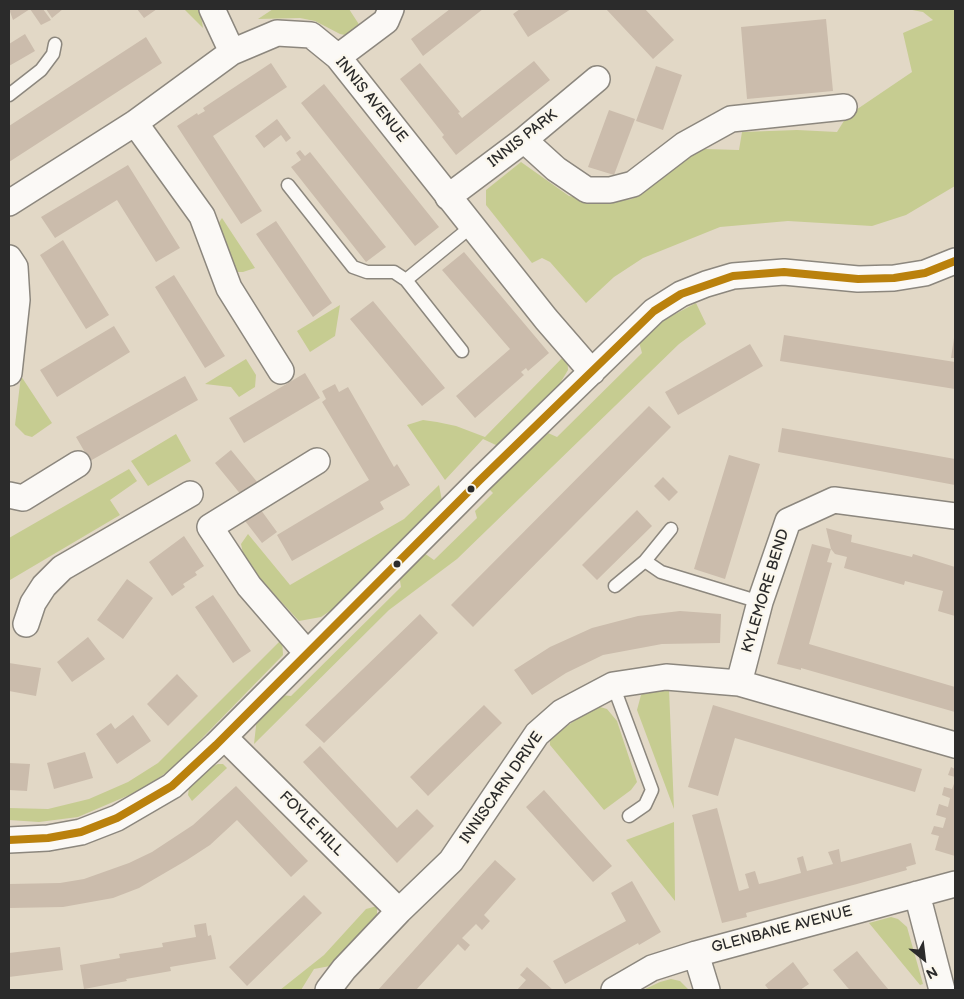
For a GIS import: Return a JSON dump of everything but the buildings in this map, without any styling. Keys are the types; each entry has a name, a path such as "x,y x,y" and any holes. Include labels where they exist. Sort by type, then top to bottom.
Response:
{"street":[{"path":"212,9 232,52"},
{"path":"338,57 386,21 391,9"},
{"name":"INNIS AVENUE","path":"9,203 135,123 232,52 276,33 311,36 338,57 546,319 592,372"},
{"name":"INNIS PARK","path":"448,197 524,140 597,79"},
{"path":"524,140 556,169 587,190 610,190 633,184 684,145 732,118 844,107"},
{"path":"135,123 202,216 229,288 281,372"},
{"path":"9,258 14,268 17,300 9,373"},
{"path":"9,840 48,838 81,832 117,818 172,786 224,737 480,480 654,311 681,294 733,276 784,272 858,279 894,278 925,273 955,261"},
{"path":"210,527 317,461"},
{"path":"9,495 23,498 78,464"},
{"path":"26,624 33,604 44,586 62,568 186,486 210,527 249,586 307,653"},
{"name":"KYLEMORE BEND","path":"739,683 760,602 788,521 834,500 955,516"},
{"name":"INNISCARN DRIVE","path":"328,990 344,969 399,911 451,861 537,734 562,712 613,685 666,677 739,683 955,744"},
{"name":"FOYLE HILL","path":"224,737 399,911"},
{"name":"GLENBANE AVENUE","path":"614,990 652,968 696,954 955,884"},
{"path":"917,894 942,990"},
{"path":"696,954 707,990"}],"lane":[{"path":"9,94 41,70 53,54 55,44"},
{"path":"288,185 353,267 367,272 394,272 406,280 462,351"},
{"path":"406,280 472,226"},
{"path":"615,586 645,561 671,529"},
{"path":"645,561 661,572 760,602"},
{"path":"613,685 652,790 645,805 629,816"}],"green space":[{"path":"184,9 200,9 203,28"},
{"path":"273,9 349,9 360,26 345,35 315,21 300,18 258,19"},
{"path":"907,9 955,9 955,186 906,215 872,226 788,221 720,227 643,258 614,277 586,303 550,262 542,258 532,263 486,205 486,190 521,162 569,196 603,203 632,199 652,186 703,144 705,149 739,150 742,132 797,130 837,132 847,116 912,72 903,33 933,20 923,12"},
{"path":"222,218 255,268 243,272 235,272 216,227"},
{"path":"696,303 706,324 679,344 457,559 389,610 254,744 257,717 281,695 291,696 401,587 399,575 424,553 434,560 477,518 475,511 493,493 489,489 548,433 557,437 642,353 639,342 662,321"},
{"path":"340,305 335,336 310,352 297,331"},
{"path":"567,353 568,370 556,390 498,446 483,439 445,480 407,425 423,420 437,422 456,426 485,437"},
{"path":"246,359 256,375 255,387 239,397 231,387 205,384"},
{"path":"21,376 52,423 32,437 25,435 15,425"},
{"path":"176,434 191,461 148,486 131,461"},
{"path":"129,469 137,481 110,500 120,515 10,580 9,538"},
{"path":"439,485 442,501 333,609 321,617 299,621 250,568 244,558 241,544 248,534 290,585 404,519"},
{"path":"282,639 283,655 173,768 141,790 78,817 39,822 9,820 9,808 48,809 89,799 128,782 158,763"},
{"path":"651,688 669,689 674,809 637,710 641,695"},
{"path":"593,708 607,709 617,721 637,782 631,790 604,810 550,745 550,740 554,735"},
{"path":"223,764 227,768 192,801 188,795 189,788 211,767"},
{"path":"674,822 675,901 626,840"},
{"path":"377,906 377,916 373,925 339,961 336,959 330,966 314,969 301,990 280,990 324,955 366,909"},
{"path":"891,917 898,919 907,927 923,984 920,985 869,923"},
{"path":"671,979 680,981 689,990 643,990 660,982"}],"transit line":[{"path":"9,840 48,838 81,832 117,818 172,786 216,745 480,480 654,311 681,294 733,276 784,272 858,279 894,278 925,273 955,261"}]}
